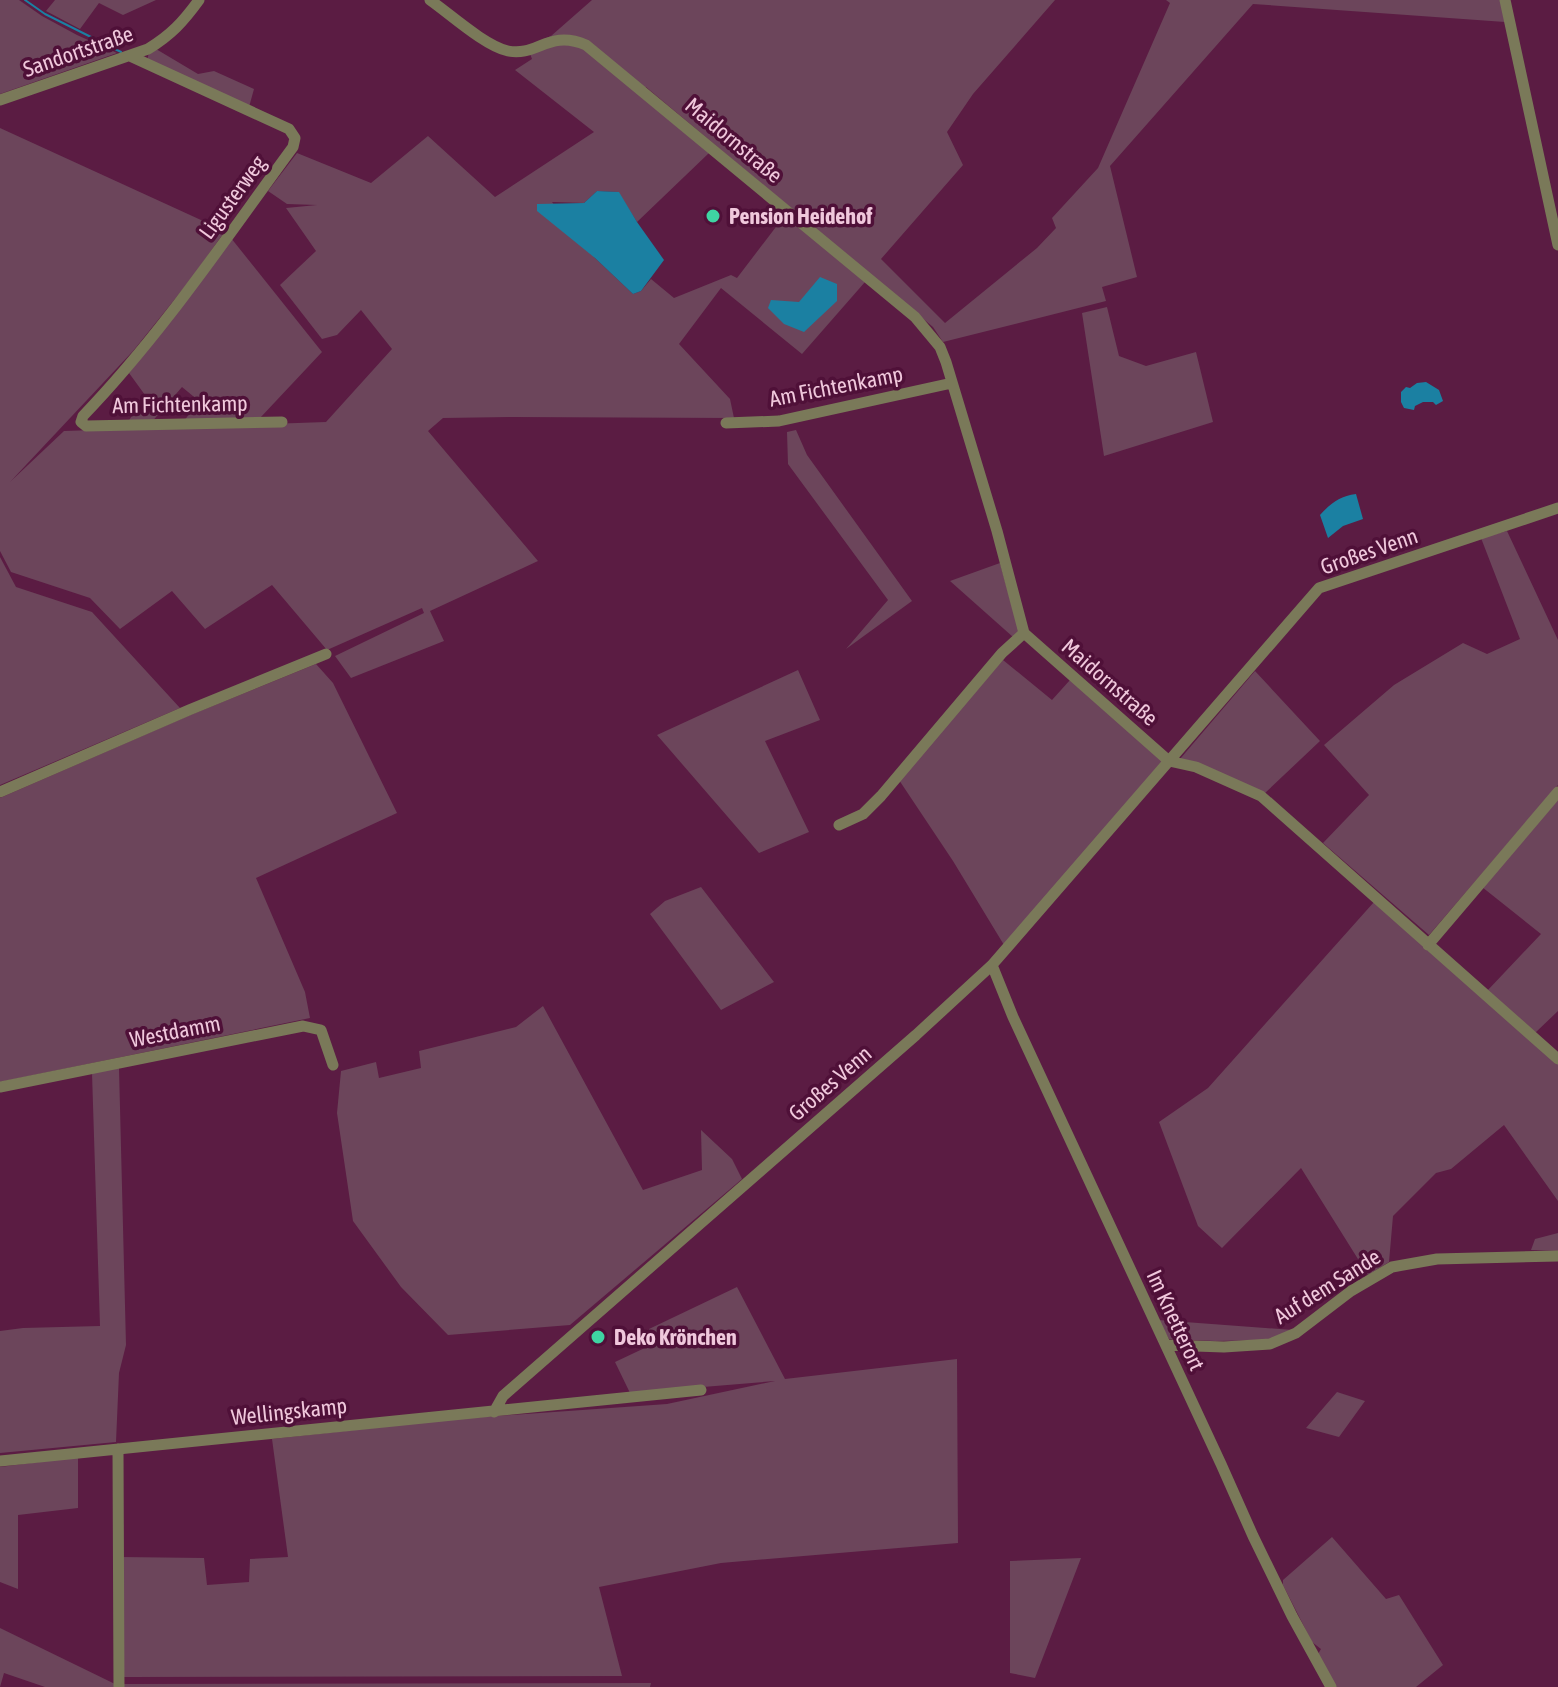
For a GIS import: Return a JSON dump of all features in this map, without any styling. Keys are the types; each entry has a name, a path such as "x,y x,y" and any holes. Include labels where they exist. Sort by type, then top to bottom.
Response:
{"street":[{"name":"Sandortstraße","path":"0,100 148,49 181,25 199,0"},
{"name":"Maidornstraße","path":"430,0 492,45 509,51 523,51 564,39 586,45 915,317 940,347 997,531 1024,633 1169,761"},
{"path":"1505,0 1558,245"},
{"name":"Ligusterweg","path":"81,422 163,324 293,147 295,138 289,129 130,56"},
{"name":"Am Fichtenkamp","path":"726,423 779,421 952,383"},
{"name":"Am Fichtenkamp","path":"81,422 86,426 282,422"},
{"name":"Großes Venn","path":"494,1412 503,1396 992,965 1319,588 1558,508"},
{"path":"839,825 863,814 872,805 1002,653 1024,633"},
{"path":"0,792 326,654"},
{"path":"1169,761 1196,767 1261,796 1558,1059"},
{"path":"1428,945 1558,792"},
{"name":"Im Knetterort","path":"992,965 1013,1017 1253,1536 1331,1687"},
{"name":"Westdamm","path":"0,1087 303,1026 321,1030 333,1065"},
{"name":"Auf dem Sande","path":"1166,1345 1224,1347 1270,1344 1296,1333 1351,1291 1392,1267 1437,1259 1558,1256"},
{"name":"Wellingskamp","path":"0,1461 701,1390"},
{"path":"118,1449 119,1687"}],"shaded area":[{"path":"0,0 19,0 77,35 117,53 0,94"},
{"path":"55,0 156,0 123,15 99,3 80,29 46,11"},
{"path":"592,0 1055,0 973,94 947,132 963,165 881,259 945,323 1037,248 1056,228 1052,218 1098,168 1170,3 1166,0 1501,0 1505,22 1253,4 1110,166 1137,277 1102,287 1106,301 943,342 933,327 646,87 639,92 709,153 637,222 618,192 597,191 584,203 552,202 595,258 633,294 641,291 651,279 674,298 731,275 737,278 785,215 865,282 802,354 721,288 679,344 730,399 734,418 443,418 428,431 538,561 430,611 444,641 351,678 335,656 424,613 422,608 327,650 272,585 205,629 172,591 120,629 90,598 11,572 0,551 0,128 225,231 133,351 10,482 64,431 326,422 392,349 361,310 337,335 322,339 280,285 316,251 286,208 317,205 287,204 268,191 297,153 371,183 428,136 495,197 594,132 515,70 532,59 527,46 551,36"},
{"path":"156,49 198,74 214,71 254,89 249,107 147,61 149,52"},
{"path":"231,238 322,352 260,418 184,421 199,401 182,387 150,424 128,422 145,395 129,373"},
{"path":"1107,307 1119,356 1146,366 1196,352 1213,422 1104,456 1082,313"},
{"path":"796,430 807,455 912,601 846,649 888,600 788,464 787,432"},
{"path":"1507,531 1558,640 1558,785 1429,935 1323,843 1369,795 1324,745 1394,685 1463,643 1487,654 1520,639 1481,538"},
{"path":"0,557 16,587 92,612 180,708 0,785"},
{"path":"1000,563 1019,632 1013,637 950,581"},
{"path":"1003,660 1052,700 1070,680 1163,761 1004,945 899,780"},
{"path":"316,664 333,683 397,813 256,878 305,992 310,1018 0,1082 0,798"},
{"path":"798,670 820,720 765,741 809,832 759,853 657,735"},
{"path":"1255,671 1320,741 1265,793 1180,759"},
{"path":"1558,800 1558,1011 1535,1033 1487,991 1541,934 1482,887"},
{"path":"701,887 774,982 721,1010 650,914 665,901"},
{"path":"1374,902 1558,1064 1558,1201 1504,1125 1451,1169 1436,1173 1393,1216 1389,1262 1368,1275 1301,1168 1222,1248 1198,1226 1159,1122 1208,1088"},
{"path":"543,1006 643,1190 702,1170 701,1130 732,1159 742,1179 570,1325 448,1335 401,1287 353,1221 337,1113 341,1071 376,1062 379,1078 421,1068 419,1051 516,1027"},
{"path":"119,1068 126,1345 119,1373 116,1442 0,1453 0,1331 100,1326 92,1073"},
{"path":"1558,1233 1558,1251 1531,1250 1535,1239"},
{"path":"737,1287 785,1379 957,1359 958,1543 721,1563 599,1587 622,1676 123,1677 121,1557 204,1558 207,1585 249,1582 250,1559 288,1557 272,1439 455,1419 667,1404 775,1381 630,1393 615,1362 651,1345 649,1329"},
{"path":"1158,1320 1293,1330 1267,1340 1169,1339"},
{"path":"1337,1392 1365,1401 1339,1437 1306,1428"},
{"path":"78,1457 78,1508 18,1515 18,1589 0,1582 0,1467"},
{"path":"1332,1537 1386,1599 1399,1595 1443,1665 1416,1687 1336,1687 1318,1654 1321,1649 1312,1642 1283,1585 1283,1580"},
{"path":"1081,1558 1035,1678 1010,1673 1010,1561"},
{"path":"0,1628 115,1684 115,1687 45,1687 4,1673 0,1687"},
{"path":"651,1683 650,1687 123,1687 123,1684"}],"water":[{"path":"597,191 619,192 664,260 641,291 633,294 537,211 537,204 584,203"},
{"path":"820,277 837,284 837,301 804,332 784,324 768,308 771,300 799,302"},
{"path":"1426,382 1439,390 1443,401 1436,405 1423,402 1414,410 1404,408 1401,392 1406,387"},
{"path":"1356,494 1363,519 1343,526 1328,538 1320,515 1336,501"}],"waterway":[{"path":"25,0 45,14 121,52"}],"place":[{"name":"Pension Heidehof","path":"713,216"},
{"name":"Deko Krönchen","path":"598,1337"}]}
